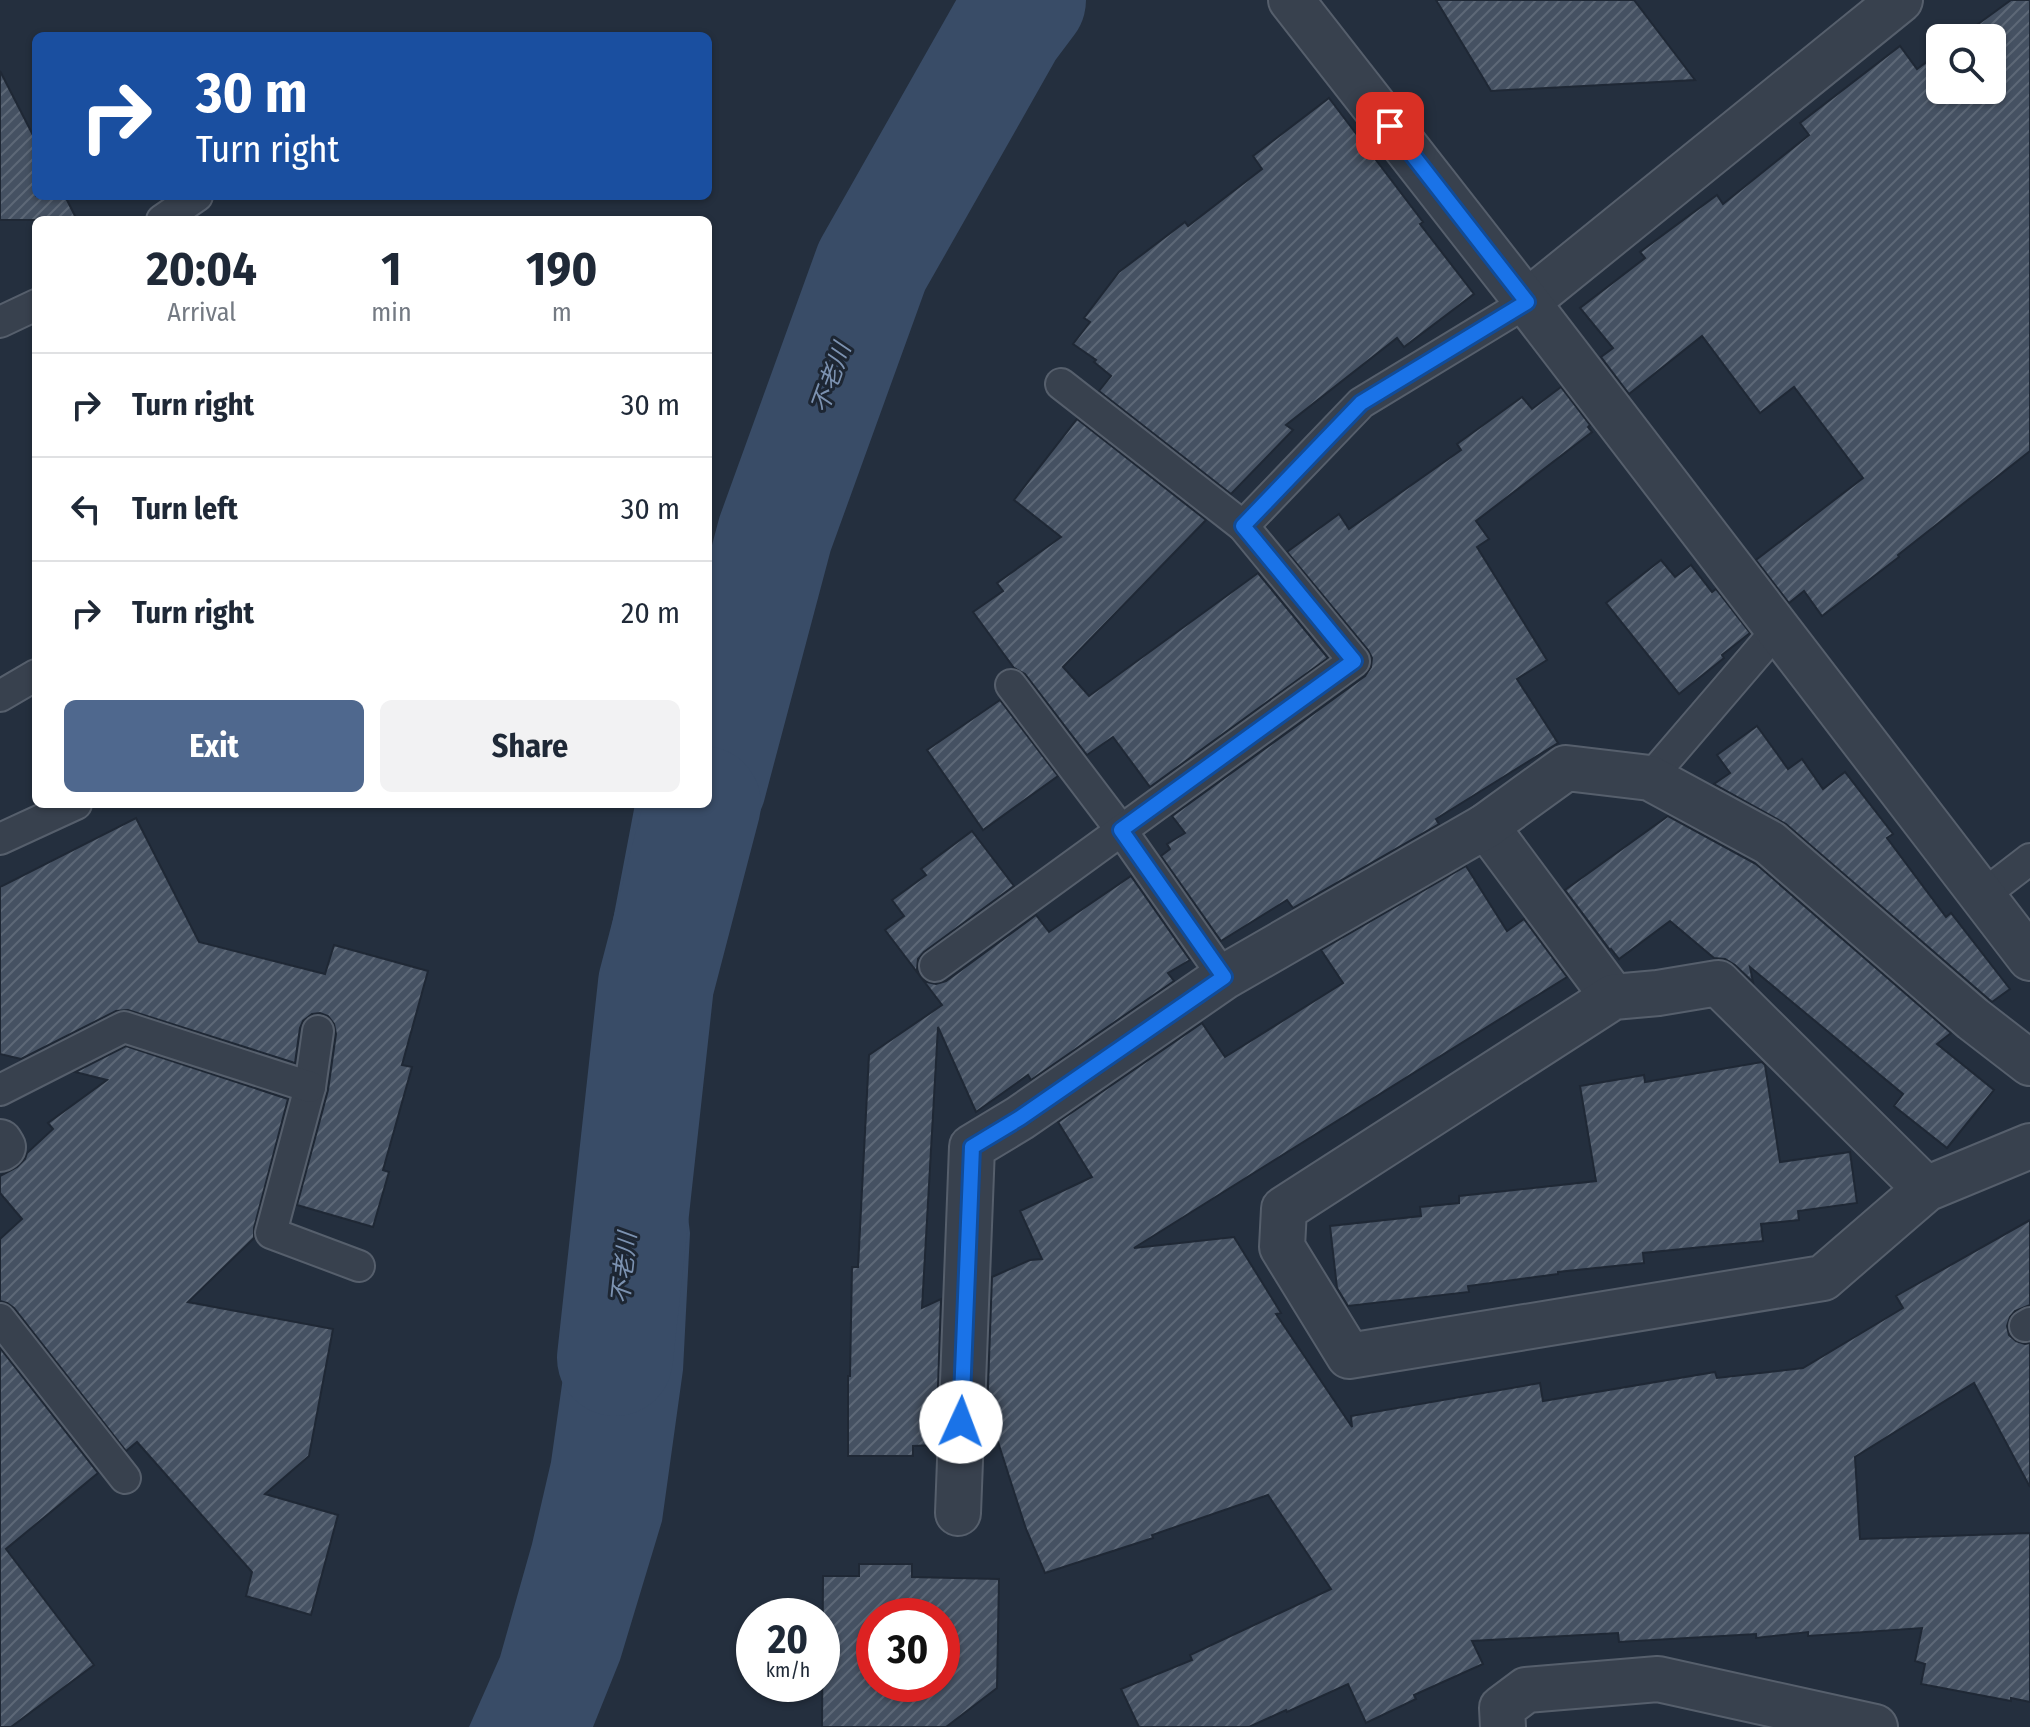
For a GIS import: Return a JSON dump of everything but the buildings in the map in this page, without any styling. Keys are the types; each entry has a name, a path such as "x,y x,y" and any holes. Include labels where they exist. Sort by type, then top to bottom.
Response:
{"street":[{"path":"1291,0 1527,302 2030,958"},
{"path":"1527,302 1900,0"},
{"path":"958,1513 972,1147 1020,1118 1224,977 1486,826 1566,768 1650,778 1770,843 1973,1019 2030,1063"},
{"path":"1486,826 1613,997"},
{"path":"1926,1189 1718,983 1613,997 1284,1209 1282,1247 1349,1356 1823,1278 1926,1189 2030,1146"},
{"path":"0,1142 3,1147 0,1149"},
{"path":"1503,1727 1502,1708 1526,1690 1658,1679 1875,1727"}],"lane":[{"path":"168,216 191,200"},
{"path":"1243,526 1361,403 1527,302"},
{"path":"0,322 32,307"},
{"path":"935,966 1354,661 1243,526 1061,384"},
{"path":"1650,778 1777,630"},
{"path":"0,696 32,677"},
{"path":"1011,685 1121,830 1224,977"},
{"path":"0,839 67,808"},
{"path":"1982,896 2030,859"},
{"path":"0,1090 124,1027 310,1087"},
{"path":"318,1031 310,1087 271,1233 359,1266"},
{"path":"0,1319 125,1478"}],"water":[{"path":"634,808 667,808 652,935 638,1006 621,1049 613,1054 609,1108 615,1198 639,1201 651,1212 643,1251 647,1269 666,1257 686,1200 690,1233 683,1370 662,1521 620,1660 593,1727 469,1727 500,1657 551,1462 570,1328 604,967"}],"waterway":[{"name":"不老川","path":"712,771 775,534 872,266 1007,28 1028,0"},
{"name":"不老川","path":"615,1358 656,984 702,808"}],"route":[{"path":"961,1422 972,1147 1020,1118 1224,977 1121,830 1354,661 1243,526 1361,403 1527,302 1390,126"}]}
